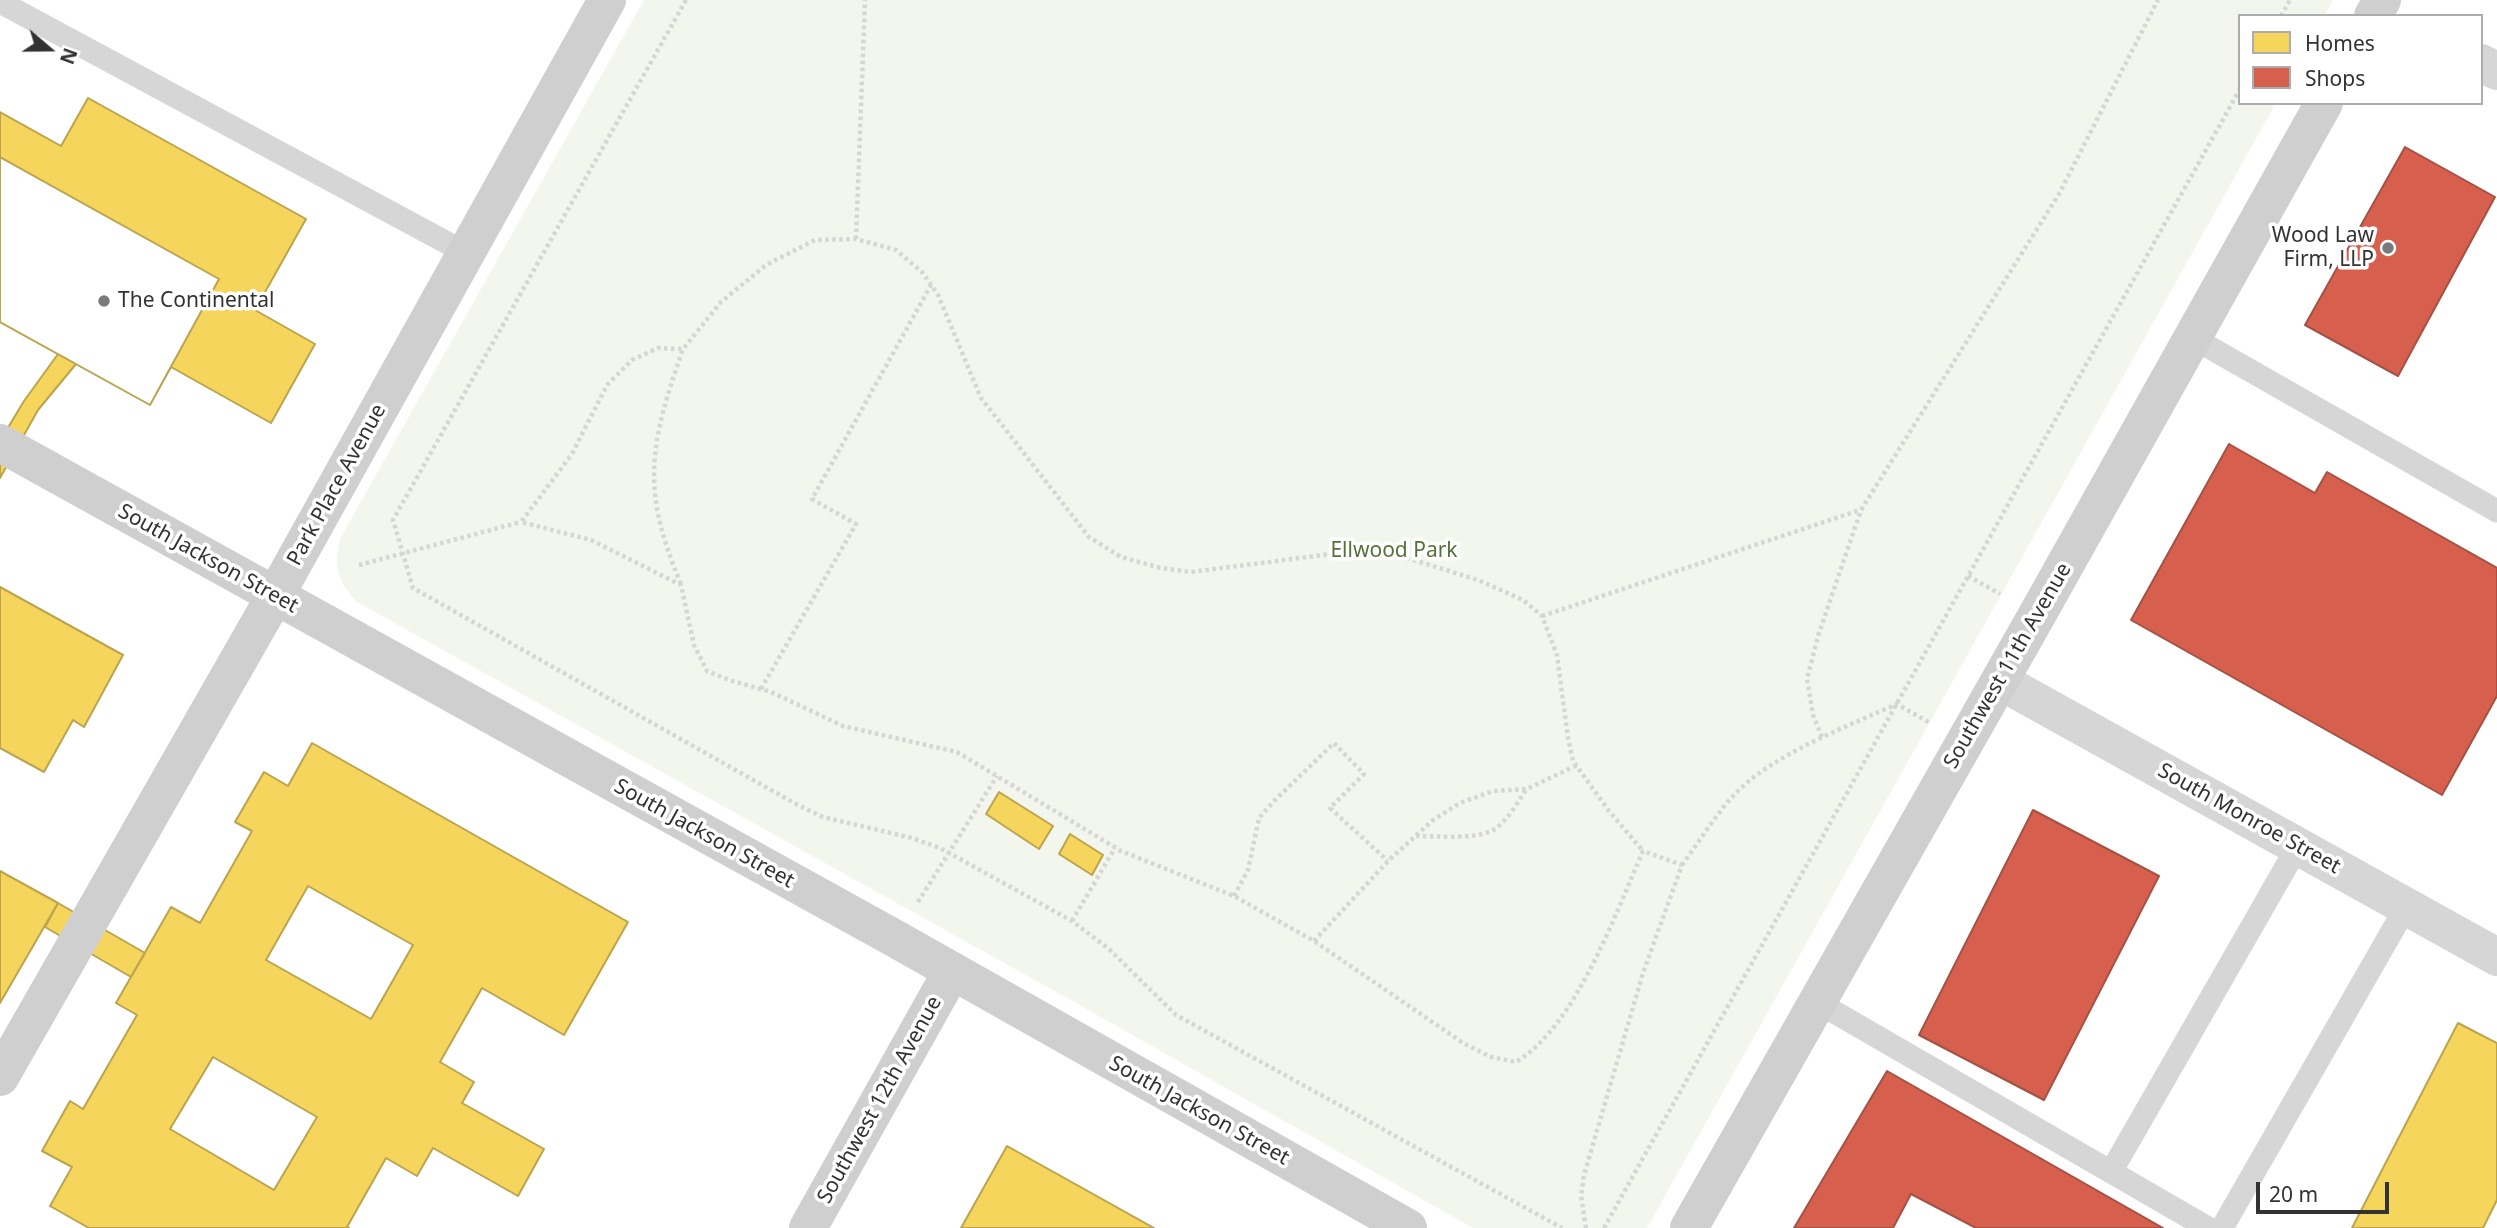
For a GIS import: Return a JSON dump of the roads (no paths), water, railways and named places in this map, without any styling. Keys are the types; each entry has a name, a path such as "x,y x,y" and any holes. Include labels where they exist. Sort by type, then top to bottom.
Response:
{"street":[{"name":"Park Place Avenue","path":"0,1077 275,596 607,0"},
{"name":"Southwest 11th Avenue","path":"1689,1228 2323,105"},
{"name":"South Jackson Street","path":"0,443 952,971 1408,1228"},
{"name":"South Monroe Street","path":"2000,681 2497,957"},
{"name":"Southwest 12th Avenue","path":"808,1228 952,971"}],"lane":[{"path":"0,2 466,253"},
{"path":"2193,338 2497,512"},
{"path":"2111,1172 2298,846"},
{"path":"2222,1228 2406,907"},
{"path":"1817,1002 2208,1228"}],"place":[{"name":"Wood Law Firm, LLP","path":"2388,248"},
{"name":"The Continental","path":"104,301"}],"park label":[{"name":"Ellwood Park","path":"1394,551"}]}
